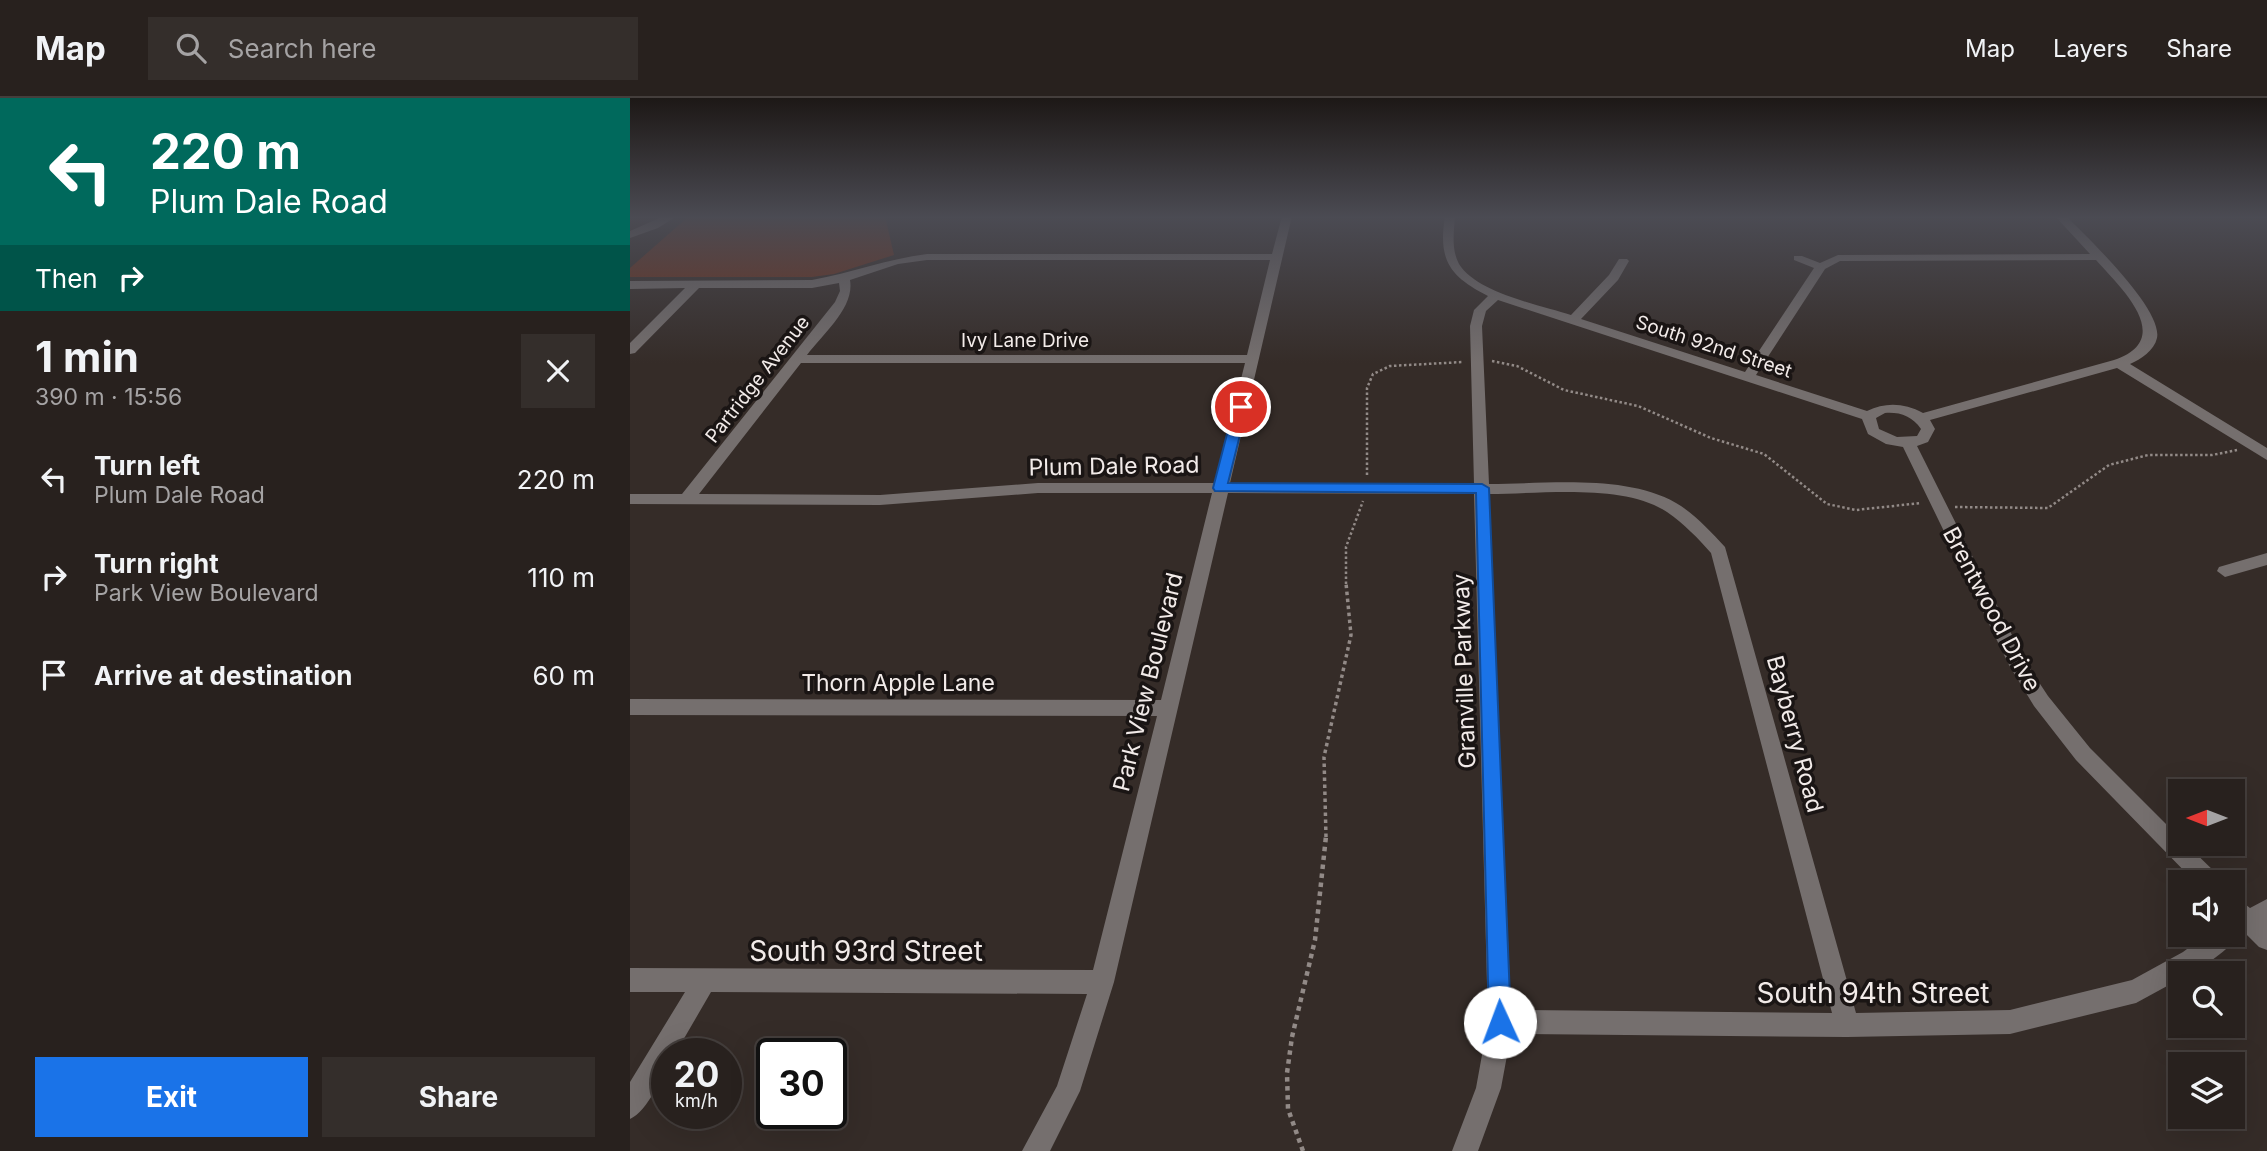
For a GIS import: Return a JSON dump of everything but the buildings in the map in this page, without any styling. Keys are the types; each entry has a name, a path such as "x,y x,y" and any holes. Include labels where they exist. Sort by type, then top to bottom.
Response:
{"street":[{"path":"630,285 806,285 844,278 883,265"},
{"name":"Park View Boulevard","path":"1035,1151 1046,1135 1078,1063 1101,982 1276,265"},
{"path":"1456,265 1470,281 1496,295"},
{"path":"1573,320 1614,277 1621,265"},
{"path":"1816,265 1821,267"},
{"path":"1748,377 1825,265"},
{"path":"1922,418 2119,363 2143,350 2151,338 2151,323 2137,302 2104,265"},
{"name":"Partridge Avenue","path":"686,500 844,299 844,278"},
{"path":"630,350 695,285"},
{"name":"South 92nd Street","path":"1496,295 1868,416"},
{"name":"Granville Parkway","path":"1465,1151 1489,1087 1500,1022 1476,321 1483,305 1496,295"},
{"name":"Ivy Lane Drive","path":"797,359 1253,359"},
{"path":"2119,363 2267,455"},
{"path":"1894,408 1909,411 1922,418 1928,429 1923,439 1909,444 1887,440 1878,435 1870,426 1868,416 1882,409 1894,408"},
{"name":"Brentwood Drive","path":"1909,444 2018,665 2041,701 2083,754 2198,870"},
{"name":"Plum Dale Road","path":"630,499 880,500 1038,488 1601,489 1640,494"},
{"name":"Bayberry Road","path":"1640,494 1671,507 1700,530 1719,551 1847,1025"},
{"path":"2225,571 2267,559"},
{"name":"Thorn Apple Lane","path":"630,707 1166,708"},
{"path":"2245,917 2267,939"},
{"name":"South 94th Street","path":"1500,1022 1847,1025 2010,1022 2136,991 2209,947"},
{"name":"South 93rd Street","path":"630,980 1101,982"},
{"path":"630,1106 705,981"}],"path":[{"path":"1486,361 1513,365 1564,390 1638,406 1712,438 1764,454 1827,504 1856,510 1922,503"},
{"path":"1366,481 1367,388 1373,374 1390,366 1470,362"},
{"path":"1953,507 2048,508 2077,485 2109,466 2148,455 2212,454 2243,449"},
{"path":"1303,1151 1289,1109 1287,1073 1292,1037 1315,940 1322,890 1326,846 1324,757 1351,635 1345,570 1346,547 1365,493"}],"shaded area":[{"path":"633,265 862,265 834,274 812,277 630,277 630,268"}],"route":[{"path":"1241,407 1220,488 1482,488 1500,1022"}]}
